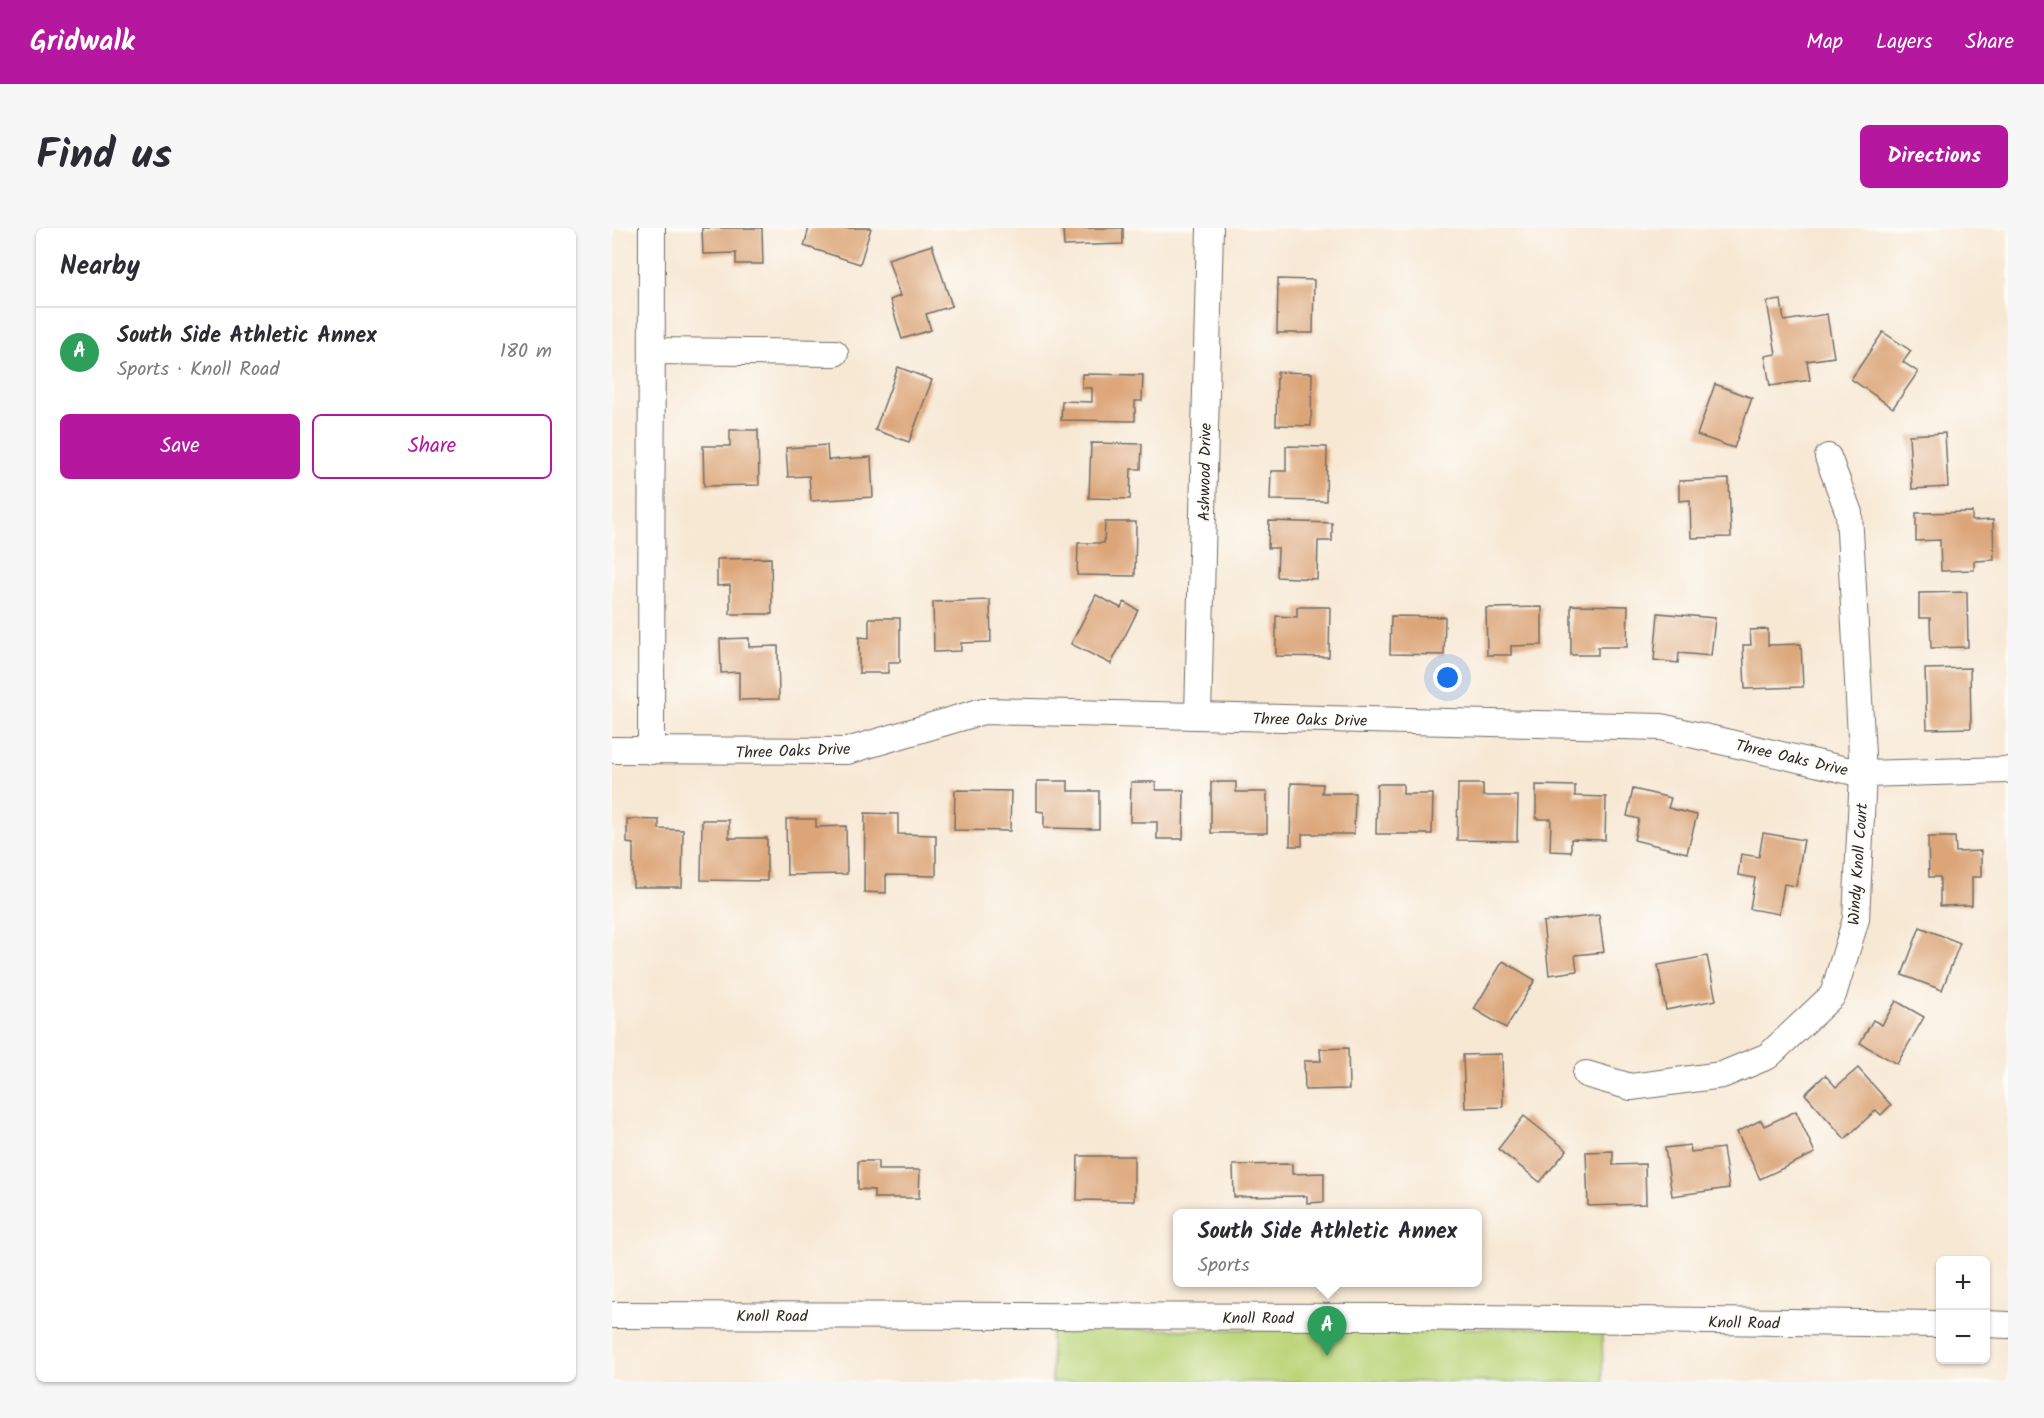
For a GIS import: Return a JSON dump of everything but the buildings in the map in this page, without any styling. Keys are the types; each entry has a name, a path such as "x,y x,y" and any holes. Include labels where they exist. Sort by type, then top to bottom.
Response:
{"street":[{"path":"651,751 652,228"},
{"name":"Ashwood Drive","path":"1198,716 1210,228"},
{"path":"652,351 835,353"},
{"name":"Windy Knoll Court","path":"1586,1074 1631,1087 1722,1075 1768,1056 1833,995 1856,919 1863,774 1849,513 1828,457"},
{"name":"Three Oaks Drive","path":"612,750 847,751 983,711 1661,727 1863,774 2008,770"},
{"name":"Knoll Road","path":"612,1315 1400,1317 1936,1324"},
{"path":"1990,1324 2008,1325"}],"green space":[{"path":"1602,1328 1603,1382 1052,1382 1051,1330"}],"place":[{"name":"South Side Athletic Annex","path":"1327,1356"}]}
